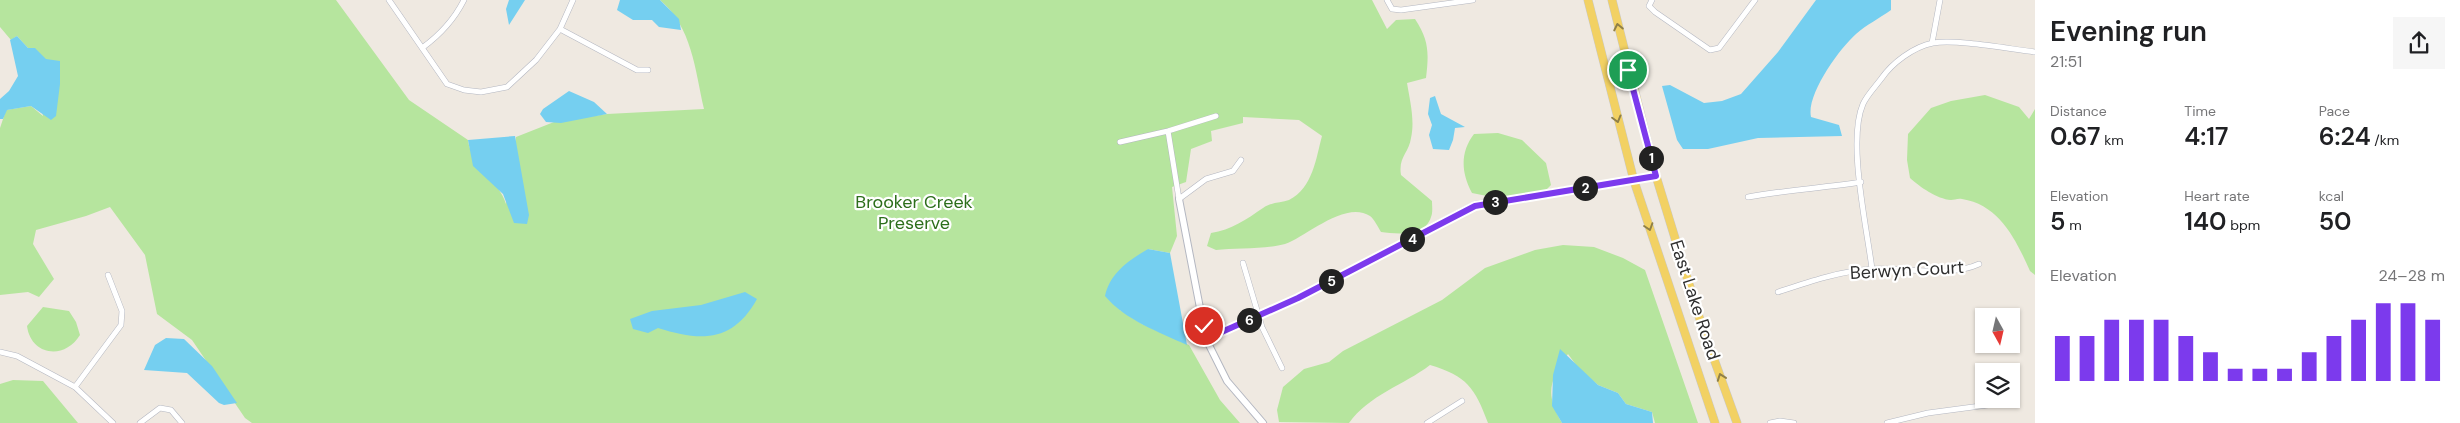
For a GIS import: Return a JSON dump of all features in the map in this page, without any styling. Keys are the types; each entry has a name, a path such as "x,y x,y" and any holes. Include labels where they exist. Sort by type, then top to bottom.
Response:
{"main road":[{"name":"East Lake Road","path":"1588,0 1634,181 1715,423"},
{"name":"East Lake Road","path":"1612,0 1656,176 1701,323 1737,423"}],"street":[{"path":"389,0 447,84 464,90 481,92 507,87 536,60 560,29 573,0"},
{"path":"422,48 438,36 457,13 464,0"},
{"path":"1387,0 1392,9 1402,10 1473,0"},
{"path":"1650,3 1710,50 1719,48 1755,0"},
{"path":"1932,43 1940,0"},
{"path":"560,29 637,70 648,70"},
{"path":"1872,269 1861,182 1857,127 1863,103 1888,68 1906,55 1932,43 1956,43 2035,52"},
{"path":"1120,142 1168,131 1216,116"},
{"path":"1168,131 1206,339 1227,381 1263,423"},
{"path":"1179,199 1206,179 1232,171 1241,160"},
{"path":"1206,339 1298,298 1475,206 1656,176"},
{"path":"1748,197 1786,190 1816,189 1861,182"},
{"path":"1243,263 1262,327 1282,368"},
{"name":"Berwyn Court","path":"1778,292 1826,276 1872,269 1906,271 1968,269 1979,264"},
{"path":"75,387 121,324 122,312 108,275"},
{"path":"0,352 17,356 75,387 113,423"},
{"path":"1427,423 1462,401"},
{"path":"1887,423 1928,413 1975,407"},
{"path":"140,423 160,408 171,410 182,423"},
{"path":"1770,423 1780,421 1794,423"}],"green space":[{"name":"Brooker Creek Preserve","path":"0,0 336,0 409,100 468,140 474,158 498,188 506,204 516,137 554,122 607,114 704,109 695,64 686,36 671,11 660,0 1372,0 1387,29 1396,20 1415,19 1427,47 1426,78 1407,83 1412,110 1412,131 1410,143 1402,159 1400,169 1401,175 1432,201 1432,213 1428,223 1423,228 1410,233 1381,232 1370,216 1360,212 1338,216 1294,240 1278,246 1216,250 1207,246 1211,233 1232,227 1266,206 1289,200 1297,195 1312,172 1322,136 1299,120 1243,117 1243,123 1211,131 1212,141 1191,149 1186,182 1172,187 1177,236 1170,253 1148,249 1120,310 1142,324 1189,345 1220,400 1240,423 252,423 245,418 192,340 157,314 145,255 110,207 36,230 33,244 54,279 39,297 28,292 0,295 0,128 6,110 31,106 43,116 28,48 17,36 11,40 0,27"},
{"path":"1985,95 2019,107 2029,119 2035,109 2035,275 2030,271 2019,248 2005,226 1987,208 1962,199 1951,200 1940,197 1924,189 1910,178 1907,160 1908,134 1931,108 1951,101"},
{"path":"1498,133 1522,140 1546,163 1551,185 1545,191 1497,198 1472,193 1464,170 1464,155 1469,141 1474,134"},
{"path":"1563,245 1594,247 1623,258 1645,270 1698,423 1655,423 1652,412 1626,404 1618,393 1598,385 1579,369 1568,354 1553,380 1551,396 1562,423 1488,423 1479,401 1468,385 1453,374 1430,365 1366,405 1349,423 1279,422 1277,410 1283,387 1304,369 1329,362 1343,351 1442,300 1485,268 1535,250"},
{"path":"43,307 69,311 76,322 80,335 74,343 58,351 42,349 35,344 27,326"},
{"path":"13,380 43,381 78,423 0,423 0,384"}],"water":[{"path":"509,0 525,0 509,25 506,9"},
{"path":"620,0 660,0 679,19 681,30 659,27 652,20 633,20 617,10"},
{"path":"1816,0 1891,0 1891,10 1860,31 1841,50 1825,73 1814,97 1811,117 1839,125 1842,136 1758,138 1708,149 1683,149 1677,140 1662,86 1670,85 1704,103 1722,101 1741,94 1778,52"},
{"path":"17,36 28,48 35,48 46,59 60,61 60,84 56,116 51,120 31,106 7,110 3,119 0,119 0,99 9,91 18,76 10,40"},
{"path":"569,91 594,102 607,114 561,123 546,122 540,114 543,109"},
{"path":"1435,96 1441,114 1465,127 1455,128 1449,150 1433,149 1429,135 1432,125 1428,114 1430,98"},
{"path":"515,136 529,215 527,224 514,223 503,194 473,166 468,140"},
{"path":"1148,249 1170,253 1187,345 1132,319 1105,296 1111,281 1121,268"},
{"path":"745,292 757,299 748,313 738,324 727,331 715,335 689,335 658,328 648,333 633,329 630,319 652,311 701,305"},
{"path":"166,338 184,339 212,366 237,403 224,405 219,403 187,373 144,370 155,345"},
{"path":"1560,349 1598,385 1618,393 1626,404 1652,412 1653,423 1562,423 1552,406 1553,375"}],"route":[{"path":"1204,326 1206,339 1298,298 1475,206 1656,176 1628,70"}]}
